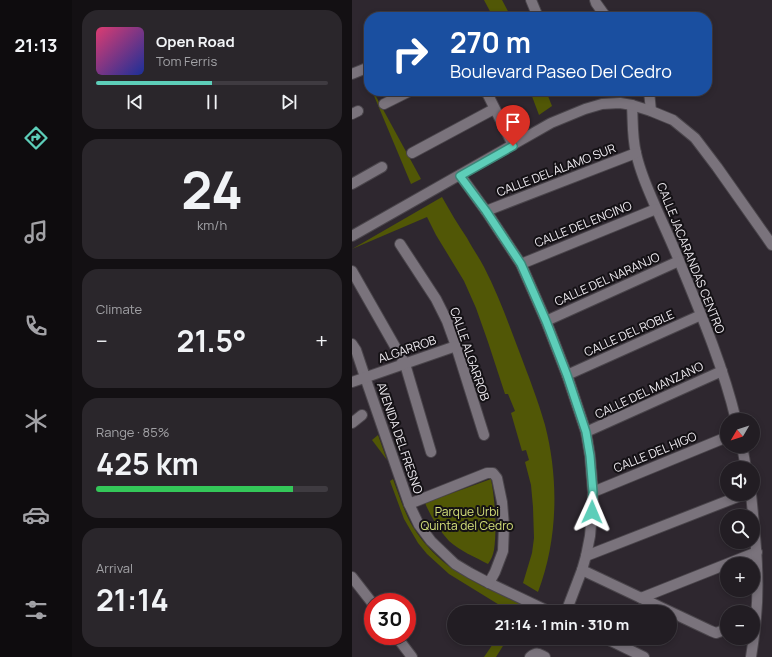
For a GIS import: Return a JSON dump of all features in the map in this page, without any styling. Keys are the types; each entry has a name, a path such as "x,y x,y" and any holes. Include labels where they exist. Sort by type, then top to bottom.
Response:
{"street":[{"path":"531,0 536,12"},
{"path":"595,0 602,12"},
{"path":"352,74 364,69"},
{"path":"384,104 400,96"},
{"path":"488,96 513,146"},
{"path":"650,96 651,111"},
{"path":"352,236 513,146 551,123 585,109 602,104 620,103 651,111 673,120 695,138 772,245"},
{"name":"CALLE JACARANDAS CENTRO","path":"632,105 633,135 642,174 680,261 701,315 722,371 734,413"},
{"path":"412,153 494,109"},
{"name":"CALLE DEL ÁLAMO SUR","path":"486,211 636,153"},
{"path":"352,184 382,167"},
{"path":"460,176 486,211 521,264 546,321 567,375 586,432 593,492 592,520 586,556 569,605"},
{"name":"CALLE DEL ENCINO","path":"521,264 656,209"},
{"name":"CALLE ALGARROB","path":"400,244 436,299 447,321 484,435"},
{"name":"CALLE DEL NARANJO","path":"546,321 680,261"},
{"path":"352,270 405,364 431,452"},
{"name":"CALLE DEL ROBLE","path":"567,375 701,315"},
{"name":"AVENIDA DEL FRESNO","path":"352,344 356,350 409,504 419,525 431,541 455,564 489,583 535,605"},
{"name":"ALGARROB","path":"352,382 456,346"},
{"name":"CALLE DEL MANZANO","path":"586,432 722,371"},
{"path":"352,423 362,415"},
{"name":"CALLE DEL HIGO","path":"593,492 720,440"},
{"path":"409,504 488,473 493,473 496,475 502,502 504,526 503,551 489,583"},
{"path":"586,556 727,501"},
{"path":"752,501 757,552 758,584 756,605"},
{"path":"641,598 757,552"},
{"path":"582,570 716,633 720,632"},
{"path":"352,577 364,593"},
{"path":"403,645 412,657"},
{"path":"615,645 627,653 644,657"},
{"path":"751,657 752,645"},
{"path":"530,657 539,653 545,657"}],"green space":[{"path":"484,0 502,0 508,12 490,12"},
{"path":"374,96 376,96 421,179 411,184"},
{"path":"532,96 548,96 552,106 539,115"},
{"path":"442,197 482,263 494,287 529,378 545,425 553,467 554,509 550,552 538,592 523,583 532,553 534,538 531,485 525,462 529,460 526,450 522,451 511,413 515,411 508,394 505,394 476,308 464,281 436,235 427,217 352,249"},
{"path":"378,435 387,460 372,440"},
{"path":"393,479 410,521 421,539 447,565 470,580 523,605 500,605 449,574 427,554 418,543 404,519 390,481"},
{"name":"Parque Urbi Quinta del Cedro","path":"491,479 494,496 495,542 494,552 488,564 453,545 436,523 425,503"},
{"path":"492,645 504,645 496,657 484,657"}],"route":[{"path":"513,146 460,176 486,211 521,264 546,321 567,375 586,432 593,492 592,512"}]}
